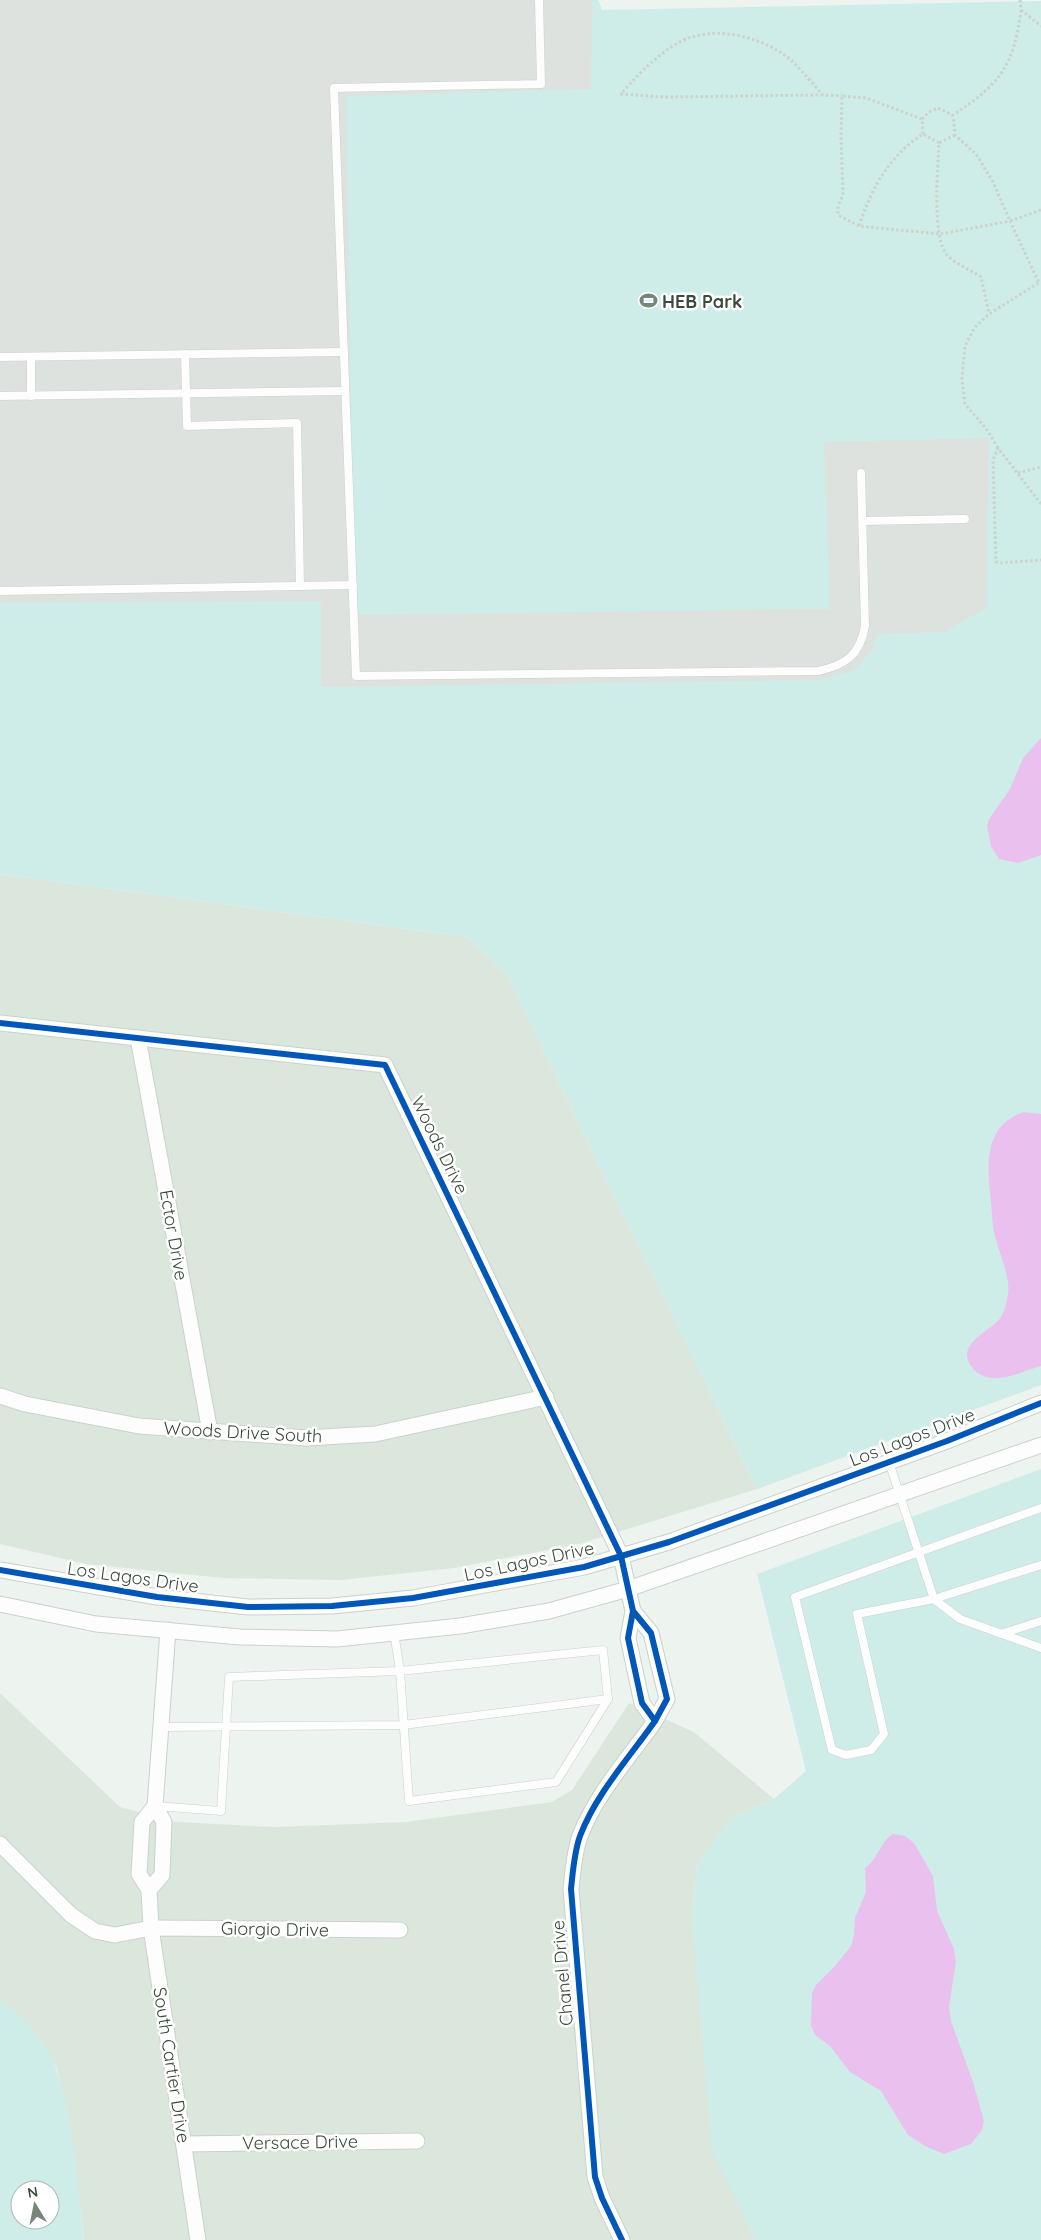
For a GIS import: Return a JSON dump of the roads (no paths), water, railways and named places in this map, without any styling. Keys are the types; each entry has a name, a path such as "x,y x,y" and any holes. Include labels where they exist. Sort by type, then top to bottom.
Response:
{"street":[{"name":"Woods Drive","path":"0,1023 385,1066 621,1556 633,1611"},
{"name":"Ector Drive","path":"138,1038 210,1432"},
{"name":"Woods Drive South","path":"0,1396 26,1404 140,1426 306,1438 375,1434 546,1397"},
{"name":"Los Lagos Drive","path":"0,1570 148,1596 248,1607 332,1606 412,1598 584,1568 669,1542 889,1462 1041,1403"},
{"path":"0,1604 96,1624 240,1637 336,1639 460,1626 549,1611 628,1589 1041,1445"},
{"path":"633,1611 628,1638 642,1702 655,1721"},
{"name":"Chanel Drive","path":"622,2240 602,2198 595,2177 571,1889 574,1861 588,1819 599,1799 655,1721 667,1699 651,1634 633,1611"},
{"name":"South Cartier Drive","path":"149,1890 162,1875 164,1822 155,1806 168,1630"},
{"name":"South Cartier Drive","path":"155,1806 142,1822 139,1874 149,1890 151,1928 198,2240"},
{"name":"Giorgio Drive","path":"0,1844 71,1915 95,1932 115,1935 151,1928 400,1930"},
{"path":"141,1849 162,1849"},
{"name":"Versace Drive","path":"184,2144 417,2141"}],"lane":[{"path":"539,0 542,84 334,88 356,676 818,671 840,664 850,659 858,649 865,626 862,474"},
{"path":"0,358 344,352"},
{"path":"185,354 187,426 296,423 300,586"},
{"path":"31,357 31,396"},
{"path":"0,396 346,391"},
{"path":"863,521 965,518"},
{"path":"0,591 353,585"},
{"path":"889,1462 934,1599 960,1619 1041,1648"},
{"path":"1041,1508 795,1597 832,1750 846,1755 871,1750 884,1734 857,1614 934,1599 1041,1566"},
{"path":"1001,1634 1041,1621"},
{"path":"155,1806 221,1812 229,1677 400,1671 603,1650 608,1699 556,1782 409,1801 400,1671 394,1632"},
{"path":"161,1727 403,1726 608,1699"}],"place":[{"name":"HEB Park","path":"648,301"}]}
